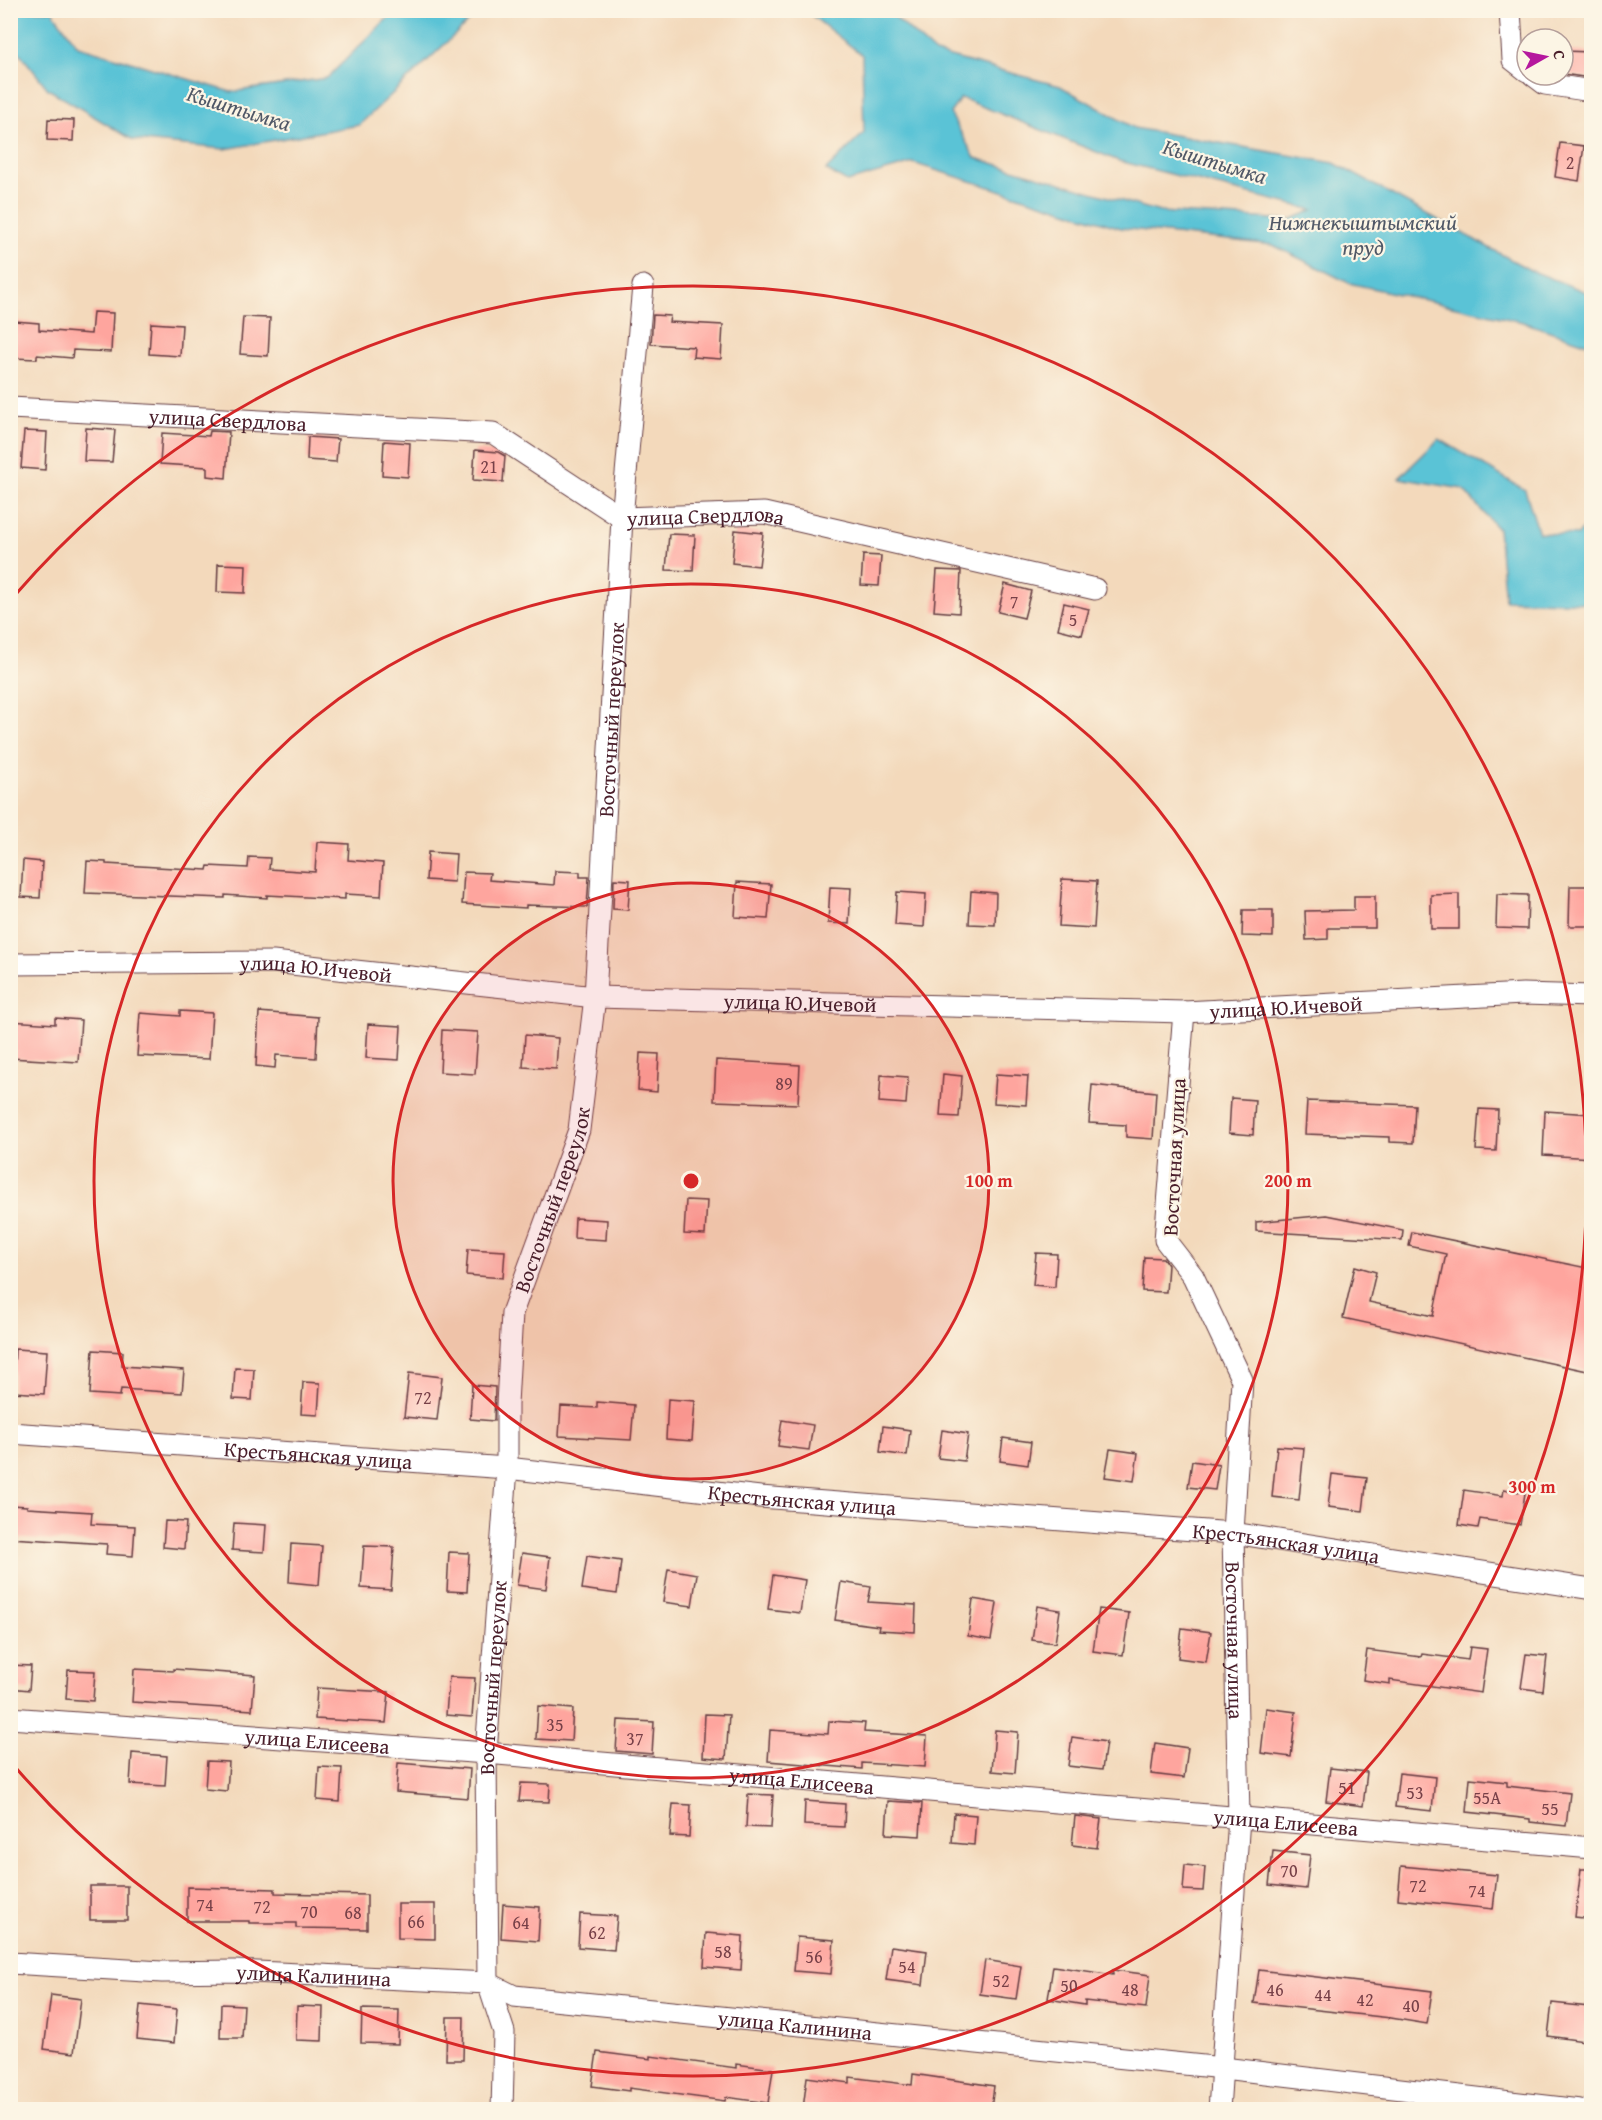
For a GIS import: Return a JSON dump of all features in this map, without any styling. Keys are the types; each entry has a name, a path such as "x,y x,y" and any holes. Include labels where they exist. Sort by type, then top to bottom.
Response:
{"street":[{"path":"1510,10 1515,38"},
{"path":"1565,87 1592,91"},
{"name":"Восточный переулок","path":"502,2109 504,2032 488,1983 486,1754 507,1468 507,1404 512,1313 579,1130 595,997 622,518 643,286"},
{"name":"улица Свердлова","path":"10,408 493,433 622,518 764,513 1095,589"},
{"name":"улица Ю.Ичевой","path":"10,964 273,962 595,997 1185,1012 1523,994 1592,996"},
{"name":"Восточная улица","path":"1185,1012 1165,1240 1193,1276 1242,1380 1233,1533 1239,1818 1219,2109"},
{"name":"Крестьянская улица","path":"10,1433 507,1468 759,1497 1233,1533 1592,1589"},
{"name":"улица Елисеева","path":"10,1718 486,1754 1592,1848"},
{"name":"улица Калинина","path":"10,1963 162,1972 234,1971 488,1983 514,1996 1223,2068 1580,2109"}],"water":[{"name":"Кыштымка","path":"11,10 52,11 78,46 231,92 327,78 395,11 480,11 359,125 225,149 133,140 48,89 11,42"},
{"name":"Нижнекыштымский пруд","path":"806,11 888,11 935,53 1060,86 1134,128 1334,163 1530,270 1591,294 1591,345 1523,322 1349,283 1273,245 1121,228 913,163 847,182 826,170 864,133 862,55","holes":["961,98 1119,161 1313,210 1290,220 1160,212 975,158 950,113"]},
{"path":"1439,439 1525,490 1539,533 1578,535 1591,517 1591,603 1505,600 1498,529 1463,489 1399,478"}],"building":[{"path":"1575,51 1591,52 1590,78 1575,76"},
{"path":"48,119 74,120 73,141 47,140"},
{"path":"1560,143 1584,146 1579,181 1555,177"},
{"path":"93,312 113,313 111,352 73,350 72,358 37,355 37,359 12,358 15,321 39,323 39,330 91,334"},
{"path":"653,315 670,316 669,322 723,325 721,359 693,357 694,347 651,344"},
{"path":"243,317 270,318 268,356 240,354"},
{"path":"151,323 182,325 180,356 149,354"},
{"path":"86,428 115,430 112,462 84,461"},
{"path":"24,431 47,432 45,470 21,468"},
{"path":"210,431 229,432 226,478 207,476 207,467 160,464 162,433 209,436"},
{"path":"308,437 338,439 336,462 307,460"},
{"path":"384,441 410,443 408,477 382,475"},
{"path":"475,450 498,452 505,456 503,482 473,480"},
{"path":"735,530 763,533 759,566 732,563"},
{"path":"669,534 695,535 693,571 666,570"},
{"path":"863,555 881,556 879,586 861,585"},
{"path":"218,564 246,565 245,593 217,592"},
{"path":"937,570 961,571 959,613 934,611"},
{"path":"1005,584 1031,591 1024,618 998,612"},
{"path":"1064,603 1089,609 1082,635 1058,629"},
{"path":"317,842 349,844 348,860 383,863 381,896 345,894 345,899 225,895 225,898 85,893 87,861 207,870 208,866 248,868 249,857 270,858 269,869 315,872"},
{"path":"428,852 456,854 454,882 426,880"},
{"path":"23,860 42,862 40,898 21,897"},
{"path":"555,871 580,872 580,877 589,877 587,907 526,905 526,908 462,904 464,872 490,873 489,880 554,885"},
{"path":"614,879 630,880 628,910 613,909"},
{"path":"1062,879 1097,881 1094,928 1059,926"},
{"path":"737,882 771,884 768,919 735,917"},
{"path":"1570,886 1590,886 1589,926 1569,926"},
{"path":"830,887 851,888 849,924 828,923"},
{"path":"971,891 996,893 995,925 969,924"},
{"path":"897,892 926,894 924,927 895,925"},
{"path":"1459,894 1459,929 1431,929 1431,895"},
{"path":"1497,894 1528,895 1527,929 1496,928"},
{"path":"1354,896 1375,896 1375,928 1328,928 1328,939 1306,940 1305,911 1354,910"},
{"path":"1243,910 1273,910 1273,937 1242,936"},
{"path":"180,1011 212,1013 209,1059 137,1056 140,1013 180,1016"},
{"path":"259,1012 318,1017 316,1058 276,1055 275,1068 256,1066"},
{"path":"55,1018 81,1020 78,1062 10,1058 10,1021 55,1024"},
{"path":"368,1024 401,1026 399,1060 366,1058"},
{"path":"442,1030 478,1032 475,1074 440,1072"},
{"path":"525,1035 558,1038 556,1069 523,1067"},
{"path":"640,1053 659,1054 657,1092 638,1090"},
{"path":"716,1060 800,1065 798,1104 714,1101"},
{"path":"943,1074 962,1076 959,1117 940,1116"},
{"path":"996,1074 1028,1076 1026,1105 994,1103"},
{"path":"881,1075 908,1077 906,1104 879,1102"},
{"path":"1092,1085 1156,1092 1153,1139 1126,1137 1126,1125 1089,1123"},
{"path":"1231,1098 1255,1100 1253,1135 1229,1133"},
{"path":"1307,1101 1415,1105 1413,1143 1389,1142 1389,1137 1305,1134"},
{"path":"1479,1109 1498,1110 1496,1151 1476,1150"},
{"path":"1545,1111 1592,1114 1592,1158 1543,1155"},
{"path":"686,1200 707,1201 705,1235 684,1234"},
{"path":"1327,1215 1403,1230 1402,1240 1256,1231 1256,1222"},
{"path":"575,1218 607,1220 606,1240 574,1238"},
{"path":"1412,1232 1592,1269 1592,1372 1343,1318 1355,1266 1376,1272 1369,1302 1433,1316 1446,1254 1409,1246"},
{"path":"468,1249 505,1251 503,1278 466,1275"},
{"path":"1036,1253 1057,1254 1055,1287 1033,1285"},
{"path":"1144,1257 1163,1258 1168,1265 1166,1292 1142,1291"},
{"path":"15,1349 47,1351 44,1394 13,1392"},
{"path":"93,1350 123,1352 122,1366 184,1370 182,1393 121,1389 120,1396 90,1394"},
{"path":"235,1368 254,1369 252,1400 233,1399"},
{"path":"409,1373 442,1377 437,1420 404,1417"},
{"path":"303,1382 320,1383 318,1415 301,1414"},
{"path":"472,1385 495,1387 494,1421 470,1419"},
{"path":"668,1399 695,1401 692,1441 666,1439"},
{"path":"597,1402 634,1405 631,1440 559,1436 561,1406 597,1408"},
{"path":"782,1420 813,1425 809,1450 778,1446"},
{"path":"883,1426 910,1430 907,1456 880,1452"},
{"path":"942,1430 968,1434 964,1461 938,1458"},
{"path":"1003,1438 1031,1442 1028,1465 1000,1461"},
{"path":"1277,1446 1304,1448 1299,1500 1272,1497"},
{"path":"1110,1449 1138,1453 1134,1481 1105,1477"},
{"path":"1192,1461 1219,1465 1215,1490 1188,1487"},
{"path":"1332,1474 1367,1478 1363,1511 1328,1507"},
{"path":"1504,1489 1525,1493 1520,1525 1480,1519 1478,1528 1459,1525 1464,1490 1503,1496"},
{"path":"10,1505 92,1512 91,1524 135,1526 133,1556 106,1554 107,1544 10,1538"},
{"path":"165,1521 186,1522 184,1549 163,1547"},
{"path":"234,1523 266,1525 264,1552 232,1550"},
{"path":"291,1544 322,1546 319,1585 289,1582"},
{"path":"364,1546 394,1547 391,1590 361,1588"},
{"path":"449,1552 469,1553 467,1592 447,1591"},
{"path":"522,1553 550,1557 546,1589 517,1585"},
{"path":"587,1556 621,1561 617,1594 582,1589"},
{"path":"668,1569 697,1574 692,1606 663,1602"},
{"path":"773,1575 805,1580 800,1613 768,1609"},
{"path":"841,1582 871,1587 868,1602 916,1605 915,1632 878,1630 879,1626 835,1620"},
{"path":"973,1599 997,1603 991,1640 968,1636"},
{"path":"1037,1606 1060,1610 1055,1643 1032,1640"},
{"path":"1099,1609 1129,1613 1123,1655 1093,1651"},
{"path":"1182,1628 1211,1632 1206,1662 1178,1658"},
{"path":"1470,1647 1487,1649 1481,1693 1390,1680 1390,1684 1363,1680 1367,1650 1468,1660"},
{"path":"1526,1654 1547,1656 1543,1691 1521,1688"},
{"path":"10,1665 31,1666 29,1690 10,1688"},
{"path":"134,1669 173,1671 173,1669 255,1675 252,1710 132,1702"},
{"path":"68,1670 95,1671 93,1701 66,1699"},
{"path":"449,1677 475,1678 472,1717 446,1715"},
{"path":"317,1688 389,1692 386,1723 315,1719"},
{"path":"538,1706 573,1709 571,1741 536,1739"},
{"path":"1266,1708 1296,1712 1291,1757 1261,1753"},
{"path":"705,1714 729,1715 726,1759 703,1757"},
{"path":"618,1720 654,1722 652,1754 616,1751"},
{"path":"829,1721 865,1723 864,1732 927,1736 925,1767 862,1763 862,1769 768,1761 770,1730 828,1734"},
{"path":"995,1730 1018,1732 1015,1773 992,1771"},
{"path":"1072,1737 1106,1742 1102,1770 1068,1766"},
{"path":"1155,1743 1188,1748 1184,1778 1151,1774"},
{"path":"132,1753 167,1756 165,1786 130,1784"},
{"path":"207,1761 229,1762 227,1791 205,1789"},
{"path":"398,1763 470,1769 468,1798 396,1792"},
{"path":"319,1767 342,1768 340,1802 317,1800"},
{"path":"1330,1768 1367,1772 1363,1806 1326,1801"},
{"path":"1399,1773 1435,1777 1432,1811 1395,1807"},
{"path":"1470,1778 1507,1782 1507,1786 1570,1793 1566,1826 1530,1822 1530,1819 1467,1812"},
{"path":"521,1783 550,1784 549,1802 519,1801"},
{"path":"748,1794 773,1795 771,1828 746,1827"},
{"path":"805,1801 845,1804 844,1827 804,1825"},
{"path":"888,1801 922,1803 920,1836 886,1834"},
{"path":"673,1804 691,1805 689,1837 670,1836"},
{"path":"954,1813 976,1815 974,1845 952,1843"},
{"path":"1075,1816 1101,1819 1097,1848 1072,1845"},
{"path":"1273,1851 1310,1855 1306,1889 1269,1885"},
{"path":"1185,1865 1205,1867 1203,1891 1183,1890"},
{"path":"1401,1866 1497,1875 1493,1909 1398,1899"},
{"path":"1581,1869 1592,1869 1592,1919 1575,1917"},
{"path":"90,1886 127,1886 127,1920 90,1920"},
{"path":"187,1887 275,1889 275,1893 367,1895 367,1929 296,1928 296,1923 187,1921"},
{"path":"398,1904 435,1904 435,1939 398,1938"},
{"path":"503,1904 540,1907 538,1941 501,1938"},
{"path":"580,1914 617,1916 614,1950 578,1947"},
{"path":"706,1933 743,1936 741,1970 704,1967"},
{"path":"797,1937 834,1940 831,1974 794,1971"},
{"path":"891,1946 927,1951 923,1985 886,1980"},
{"path":"985,1960 1021,1966 1016,1999 980,1994"},
{"path":"1053,1966 1113,1975 1113,1970 1150,1975 1146,2008 1085,2001 1085,2005 1048,1999"},
{"path":"1259,1970 1432,1991 1427,2024 1254,2003"},
{"path":"51,1995 81,1999 74,2053 44,2049"},
{"path":"1552,2003 1589,2007 1584,2041 1548,2036"},
{"path":"221,2004 244,2005 242,2038 220,2038"},
{"path":"140,2005 177,2009 174,2043 137,2039"},
{"path":"297,2006 323,2007 322,2041 296,2040"},
{"path":"362,2009 399,2010 398,2044 361,2043"},
{"path":"447,2017 464,2017 463,2060 446,2060"},
{"path":"597,2052 651,2059 651,2056 736,2068 736,2064 773,2069 768,2103 726,2097 725,2101 629,2088 629,2091 592,2086"},
{"path":"913,2074 994,2086 991,2109 920,2109 884,2105 883,2109 803,2109 807,2077 850,2083 850,2077 912,2085"}]}
